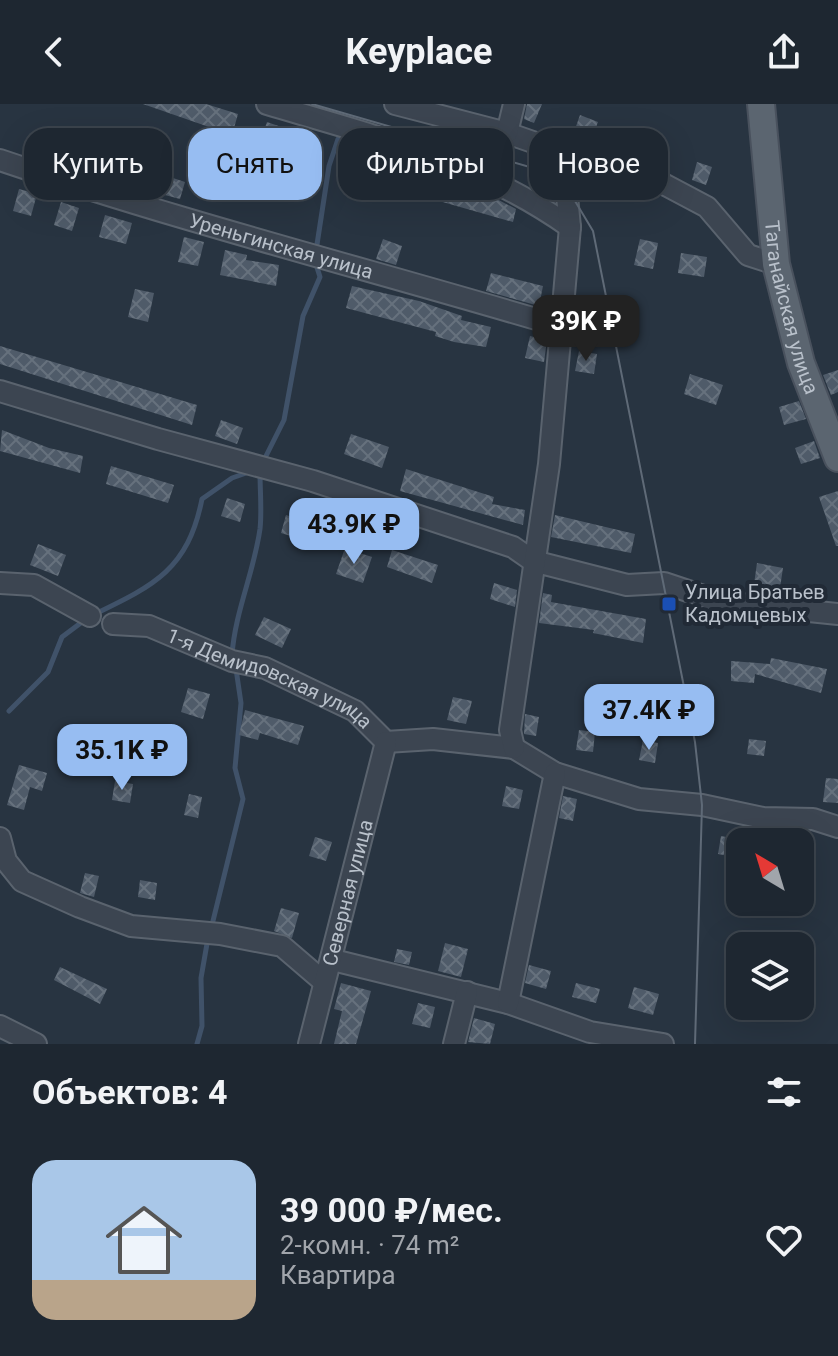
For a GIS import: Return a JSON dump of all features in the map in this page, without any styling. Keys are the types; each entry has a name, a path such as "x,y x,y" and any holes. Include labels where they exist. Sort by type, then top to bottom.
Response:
{"main road":[{"name":"Таганайская улица","path":"761,104 776,264 801,363 838,458"}],"street":[{"path":"267,104 460,163 527,196 570,227"},
{"path":"395,104 488,128"},
{"path":"508,128 514,104"},
{"name":"Уреньгинская улица","path":"0,160 227,232 315,258 368,269 563,327"},
{"path":"668,186 721,220 748,255 776,264"},
{"path":"514,748 510,730 549,464 563,327 570,227 567,200"},
{"path":"0,391 158,439 313,481 513,547 533,561 627,585 664,583 696,591 721,602 838,614"},
{"path":"0,583 34,585 90,616"},
{"name":"1-я Демидовская улица","path":"113,624 149,626 232,661 265,668 355,711 386,742 433,739 514,748 555,773 639,799 763,818 813,819 838,827"},
{"name":"Северная улица","path":"309,1044 324,982 333,960 386,742"},
{"path":"508,1003 555,773"},
{"path":"0,838 6,861 22,881 131,926 220,934 282,946 324,982"},
{"path":"333,960 508,1003 588,1038 663,1044"},
{"path":"454,1044 467,992"},
{"path":"0,1026 36,1044"}],"building":[{"path":"143,104 206,104 238,114 234,128 212,128"},
{"path":"527,104 542,104 534,123 524,119"},
{"path":"580,115 598,122 596,128 575,128"},
{"path":"267,122 284,128 265,128"},
{"path":"697,162 712,167 706,185 692,180"},
{"path":"172,178 185,182 180,199 172,197"},
{"path":"19,189 24,190 24,200 35,200 31,216 13,211"},
{"path":"436,200 499,200 516,209 513,222"},
{"path":"61,202 79,208 72,231 54,225"},
{"path":"105,215 132,223 126,244 99,237"},
{"path":"184,237 204,242 198,266 178,262"},
{"path":"383,239 402,246 396,265 376,259"},
{"path":"640,239 658,243 653,269 634,265"},
{"path":"225,250 247,255 246,260 279,265 276,286 220,275"},
{"path":"681,253 707,257 704,277 678,273"},
{"path":"491,273 543,286 539,306 486,291"},
{"path":"352,286 419,301 462,316 461,320 491,327 486,347 454,342 435,336 436,332 346,308"},
{"path":"135,289 154,293 148,322 128,317"},
{"path":"530,336 547,340 544,362 525,358"},
{"path":"0,346 197,405 192,425 0,364"},
{"path":"579,351 597,354 594,374 575,371"},
{"path":"838,370 838,392 831,395 823,375"},
{"path":"690,374 723,385 716,405 684,394"},
{"path":"799,401 806,419 784,425 779,407"},
{"path":"221,420 243,428 237,444 215,436"},
{"path":"2,430 49,448 83,456 80,473 0,451"},
{"path":"351,434 389,447 382,468 344,454"},
{"path":"814,441 820,458 801,464 795,448"},
{"path":"111,466 174,485 168,503 106,484"},
{"path":"406,469 494,497 492,504 525,510 523,525 400,491"},
{"path":"838,491 838,546 836,546 819,497"},
{"path":"227,498 245,504 240,522 221,516"},
{"path":"286,515 306,521 300,539 281,533"},
{"path":"555,515 635,534 631,553 551,537"},
{"path":"38,544 66,555 58,576 30,565"},
{"path":"345,548 372,557 363,583 336,574"},
{"path":"392,550 438,565 432,583 387,567"},
{"path":"757,563 783,568 780,588 754,584"},
{"path":"494,583 517,590 515,607 490,599"},
{"path":"543,593 552,595 551,602 646,619 643,643 593,633 594,630 539,623"},
{"path":"264,617 291,629 282,648 255,635"},
{"path":"771,658 827,669 821,693 755,674 754,683 731,681 731,661 770,664"},
{"path":"188,688 210,694 203,719 181,712"},
{"path":"453,697 472,701 466,724 447,720"},
{"path":"245,710 304,726 298,745 260,733 258,740 239,735"},
{"path":"525,714 539,717 536,736 524,734"},
{"path":"579,730 595,732 593,752 576,750"},
{"path":"749,739 766,741 764,756 747,754"},
{"path":"643,740 658,743 655,763 639,760"},
{"path":"19,765 47,773 42,791 30,787 24,810 7,805"},
{"path":"826,778 838,779 838,803 823,802"},
{"path":"115,781 133,784 130,803 112,800"},
{"path":"506,786 523,790 519,809 502,806"},
{"path":"189,794 202,797 198,818 184,815"},
{"path":"563,796 577,799 573,821 559,818"},
{"path":"721,836 726,837 726,855 718,854"},
{"path":"315,837 332,842 326,861 309,856"},
{"path":"85,873 99,876 94,897 80,893"},
{"path":"140,880 157,883 155,900 138,897"},
{"path":"281,908 299,913 292,938 274,931"},
{"path":"445,943 468,949 461,977 438,971"},
{"path":"397,949 412,952 409,965 394,962"},
{"path":"529,965 551,971 546,989 525,983"},
{"path":"60,967 107,989 100,1004 54,980"},
{"path":"341,983 371,991 356,1044 334,1044 342,1011 334,1009"},
{"path":"576,983 600,989 596,1003 572,997"},
{"path":"634,987 659,994 653,1015 628,1008"},
{"path":"418,1003 435,1007 430,1028 412,1024"},
{"path":"474,1018 495,1024 490,1044 468,1042"}],"waterway":[{"path":"316,251 329,166 338,139"},
{"path":"262,464 284,420 303,316 320,277 315,261"},
{"path":"95,614 135,594 166,572 188,542 202,499 232,478 249,472"},
{"path":"232,655 260,529 260,473"},
{"path":"9,711 48,672 62,637 86,619"},
{"path":"211,929 243,799 235,768 241,703 236,669"},
{"path":"197,1044 202,1026 201,978 208,938"}],"tram line":[{"path":"312,104 547,172 566,186 593,231 695,742 702,805 695,1044"}],"place":[{"name":"Улица Братьев Кадомцевых","path":"669,604"}]}
